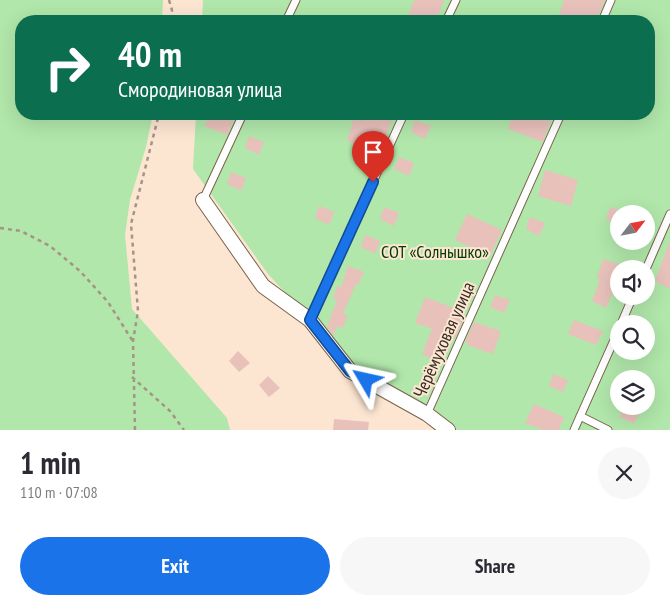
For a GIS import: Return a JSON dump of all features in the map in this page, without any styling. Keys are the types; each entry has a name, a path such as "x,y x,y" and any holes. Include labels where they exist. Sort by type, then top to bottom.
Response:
{"street":[{"path":"203,200 263,286 310,320 350,371 427,414 448,430"}],"lane":[{"path":"289,15 296,0"},
{"path":"449,15 456,0"},
{"path":"605,15 611,0"},
{"path":"203,200 240,120"},
{"path":"310,320 401,120"},
{"name":"Черёмуховая улица","path":"427,414 558,120"},
{"path":"650,260 670,214"},
{"path":"574,430 610,349"},
{"path":"580,416 608,430"}],"path":[{"path":"169,0 172,15"},
{"path":"135,430 132,377 133,341 138,311 131,224 157,120"},
{"path":"0,228 21,231 50,246 80,271 108,302 133,341"},
{"path":"132,377 170,411 184,430"}],"green space":[{"path":"0,0 163,0 162,15 15,15 15,120 152,120 146,147 130,200 125,235 132,309 227,418 230,430 0,430"},
{"name":"СОТ «Солнышко»","path":"203,0 670,0 670,430 451,430 352,365 268,274 193,169 196,120 655,120 655,15 202,15"}],"building":[{"path":"414,0 444,0 438,15 408,15"},
{"path":"564,0 605,0 599,15 559,15"},
{"path":"208,120 233,120 227,135 204,126"},
{"path":"353,120 392,120 381,151 347,141"},
{"path":"415,120 431,126 425,139 411,132"},
{"path":"511,120 551,120 543,142 508,129"},
{"path":"249,136 264,142 259,155 245,148"},
{"path":"399,157 414,163 409,176 394,169"},
{"path":"545,170 578,180 571,206 538,196"},
{"path":"231,172 246,178 241,191 227,184"},
{"path":"319,206 334,212 329,225 315,218"},
{"path":"384,207 399,213 394,226 380,219"},
{"path":"610,207 610,221 606,219"},
{"path":"467,214 502,230 490,256 455,240"},
{"path":"530,217 545,223 539,236 526,229"},
{"path":"365,235 380,241 375,254 361,247"},
{"path":"669,243 670,289 655,281"},
{"path":"603,259 610,261 610,299 606,308 592,301 600,279 597,278"},
{"path":"348,266 364,272 358,285 356,284 343,314 348,316 342,329 337,326 333,336 327,327 337,300 333,298 337,286 341,287"},
{"path":"495,295 510,300 504,313 490,307"},
{"path":"425,297 462,311 460,317 464,318 455,338 448,335 436,361 422,354 432,329 415,323"},
{"path":"574,320 603,331 596,345 568,334"},
{"path":"474,322 501,331 493,354 467,345 468,343 465,342"},
{"path":"238,351 250,363 239,372 229,361"},
{"path":"553,374 568,380 563,392 549,386"},
{"path":"268,376 280,388 269,397 259,385"},
{"path":"534,404 564,417 559,430 543,430 525,423"},
{"path":"621,415 638,415 634,424 620,417"},
{"path":"334,419 369,422 368,430 333,430"}],"route":[{"path":"366,380 350,371 310,320 373,182"}]}
